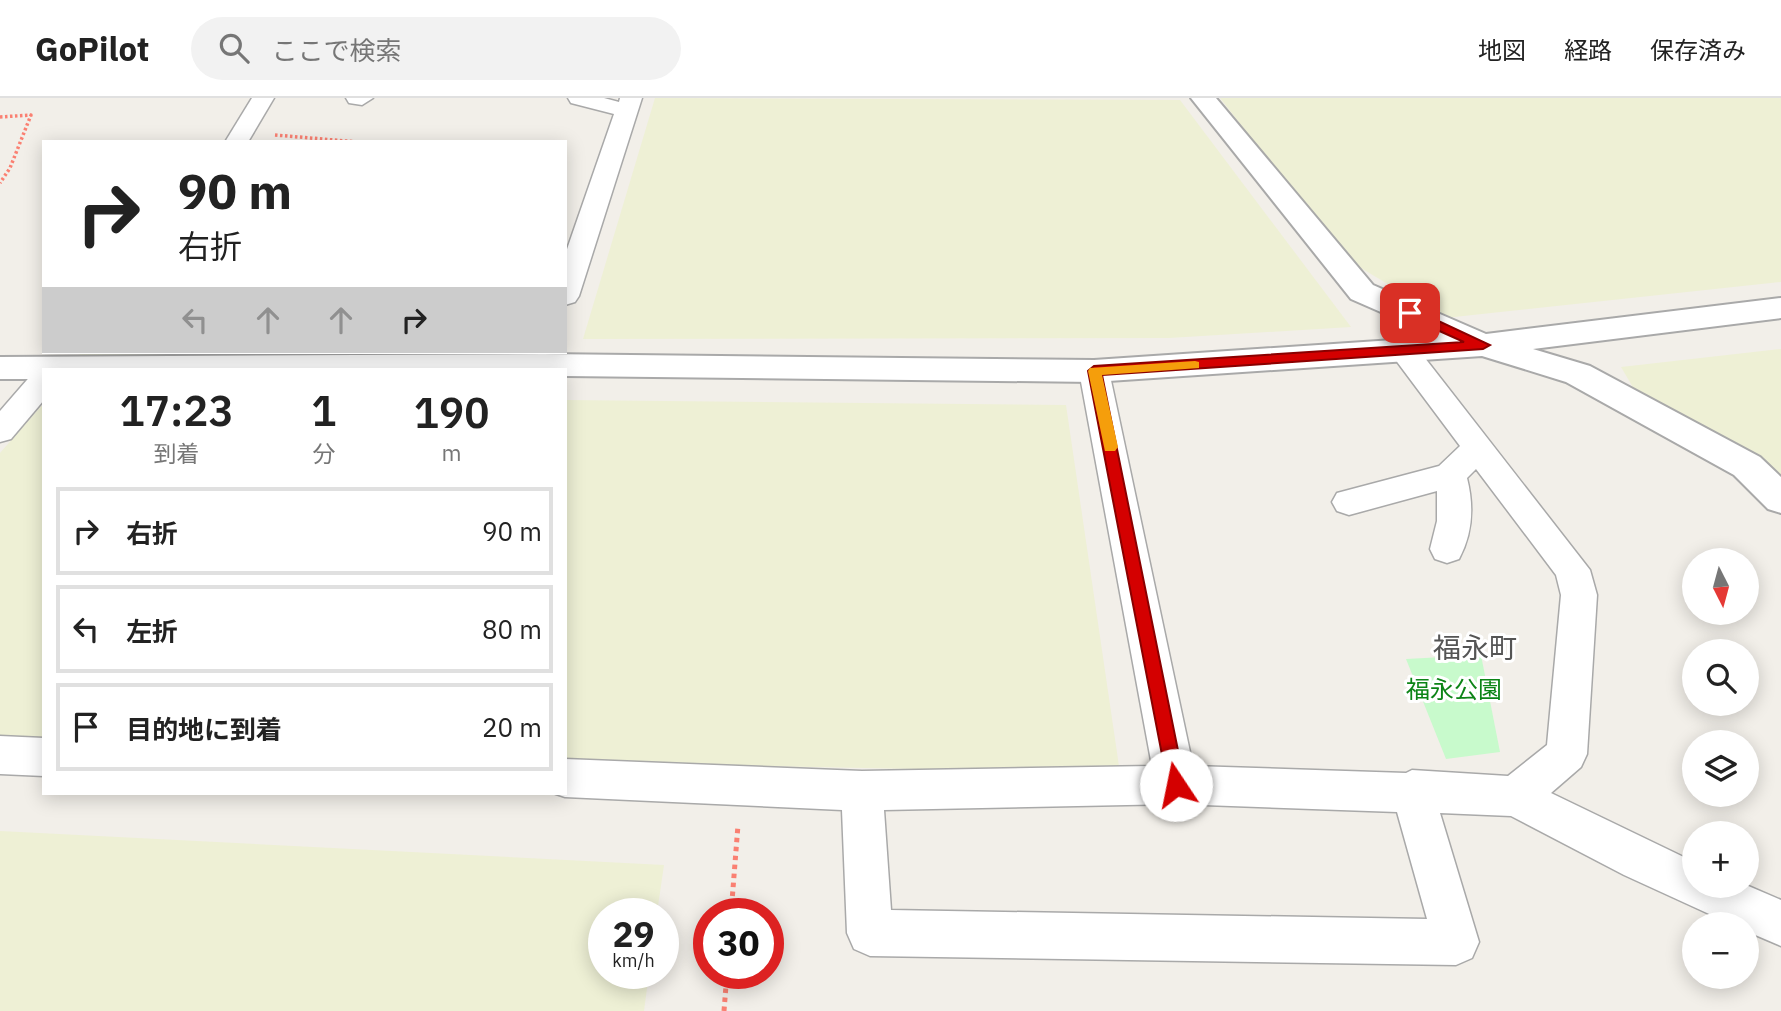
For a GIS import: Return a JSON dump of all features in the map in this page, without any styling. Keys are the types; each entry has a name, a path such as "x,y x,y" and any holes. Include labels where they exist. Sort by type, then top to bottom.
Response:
{"street":[{"path":"239,137 263,98"},
{"path":"567,290 629,105 579,98"},
{"path":"1203,98 1362,292 1483,345 1578,374 1747,466 1781,499"},
{"path":"98,368 545,358 1094,371 1483,345 1781,308"},
{"path":"1404,351 1572,570 1579,595 1567,754 1515,796"},
{"path":"54,368 65,354"},
{"path":"0,368 42,369"},
{"path":"1094,371 1176,785"},
{"path":"0,431 42,382"},
{"path":"1349,502 1450,475 1478,448"},
{"path":"1447,549 1455,526 1456,513 1450,475"},
{"path":"0,755 42,757"},
{"path":"567,778 862,791 1176,785 1412,790 1515,796 1682,879"},
{"path":"862,791 870,933 1456,942 1412,790"},
{"path":"1724,898 1781,923"}],"path":[{"path":"0,117 31,115 13,155 11,172 0,183"},
{"path":"239,137 310,140"},
{"path":"733,898 741,786"},
{"path":"724,1011 726,989"}],"green space":[{"path":"655,98 1180,100 1351,327 1169,338 583,339"},
{"path":"1220,98 1781,98 1781,282 1445,318 1344,258"},
{"path":"1781,349 1781,477 1638,396 1621,367"},
{"path":"80,354 508,354 508,356 78,356"},
{"path":"567,400 1066,405 1120,773 567,762"},
{"path":"42,405 42,752 0,752 0,453"},
{"name":"福永公園","path":"1481,655 1500,752 1446,759 1406,659"},
{"path":"0,831 664,865 659,898 588,898 588,989 647,989 644,1011 0,1011"}],"slow traffic":[{"path":"1110,447 1094,371 1195,365"}],"district":[{"name":"福永町","path":"1475,648"}],"route":[{"path":"1176,785 1094,371 1483,345 1410,313"}]}
